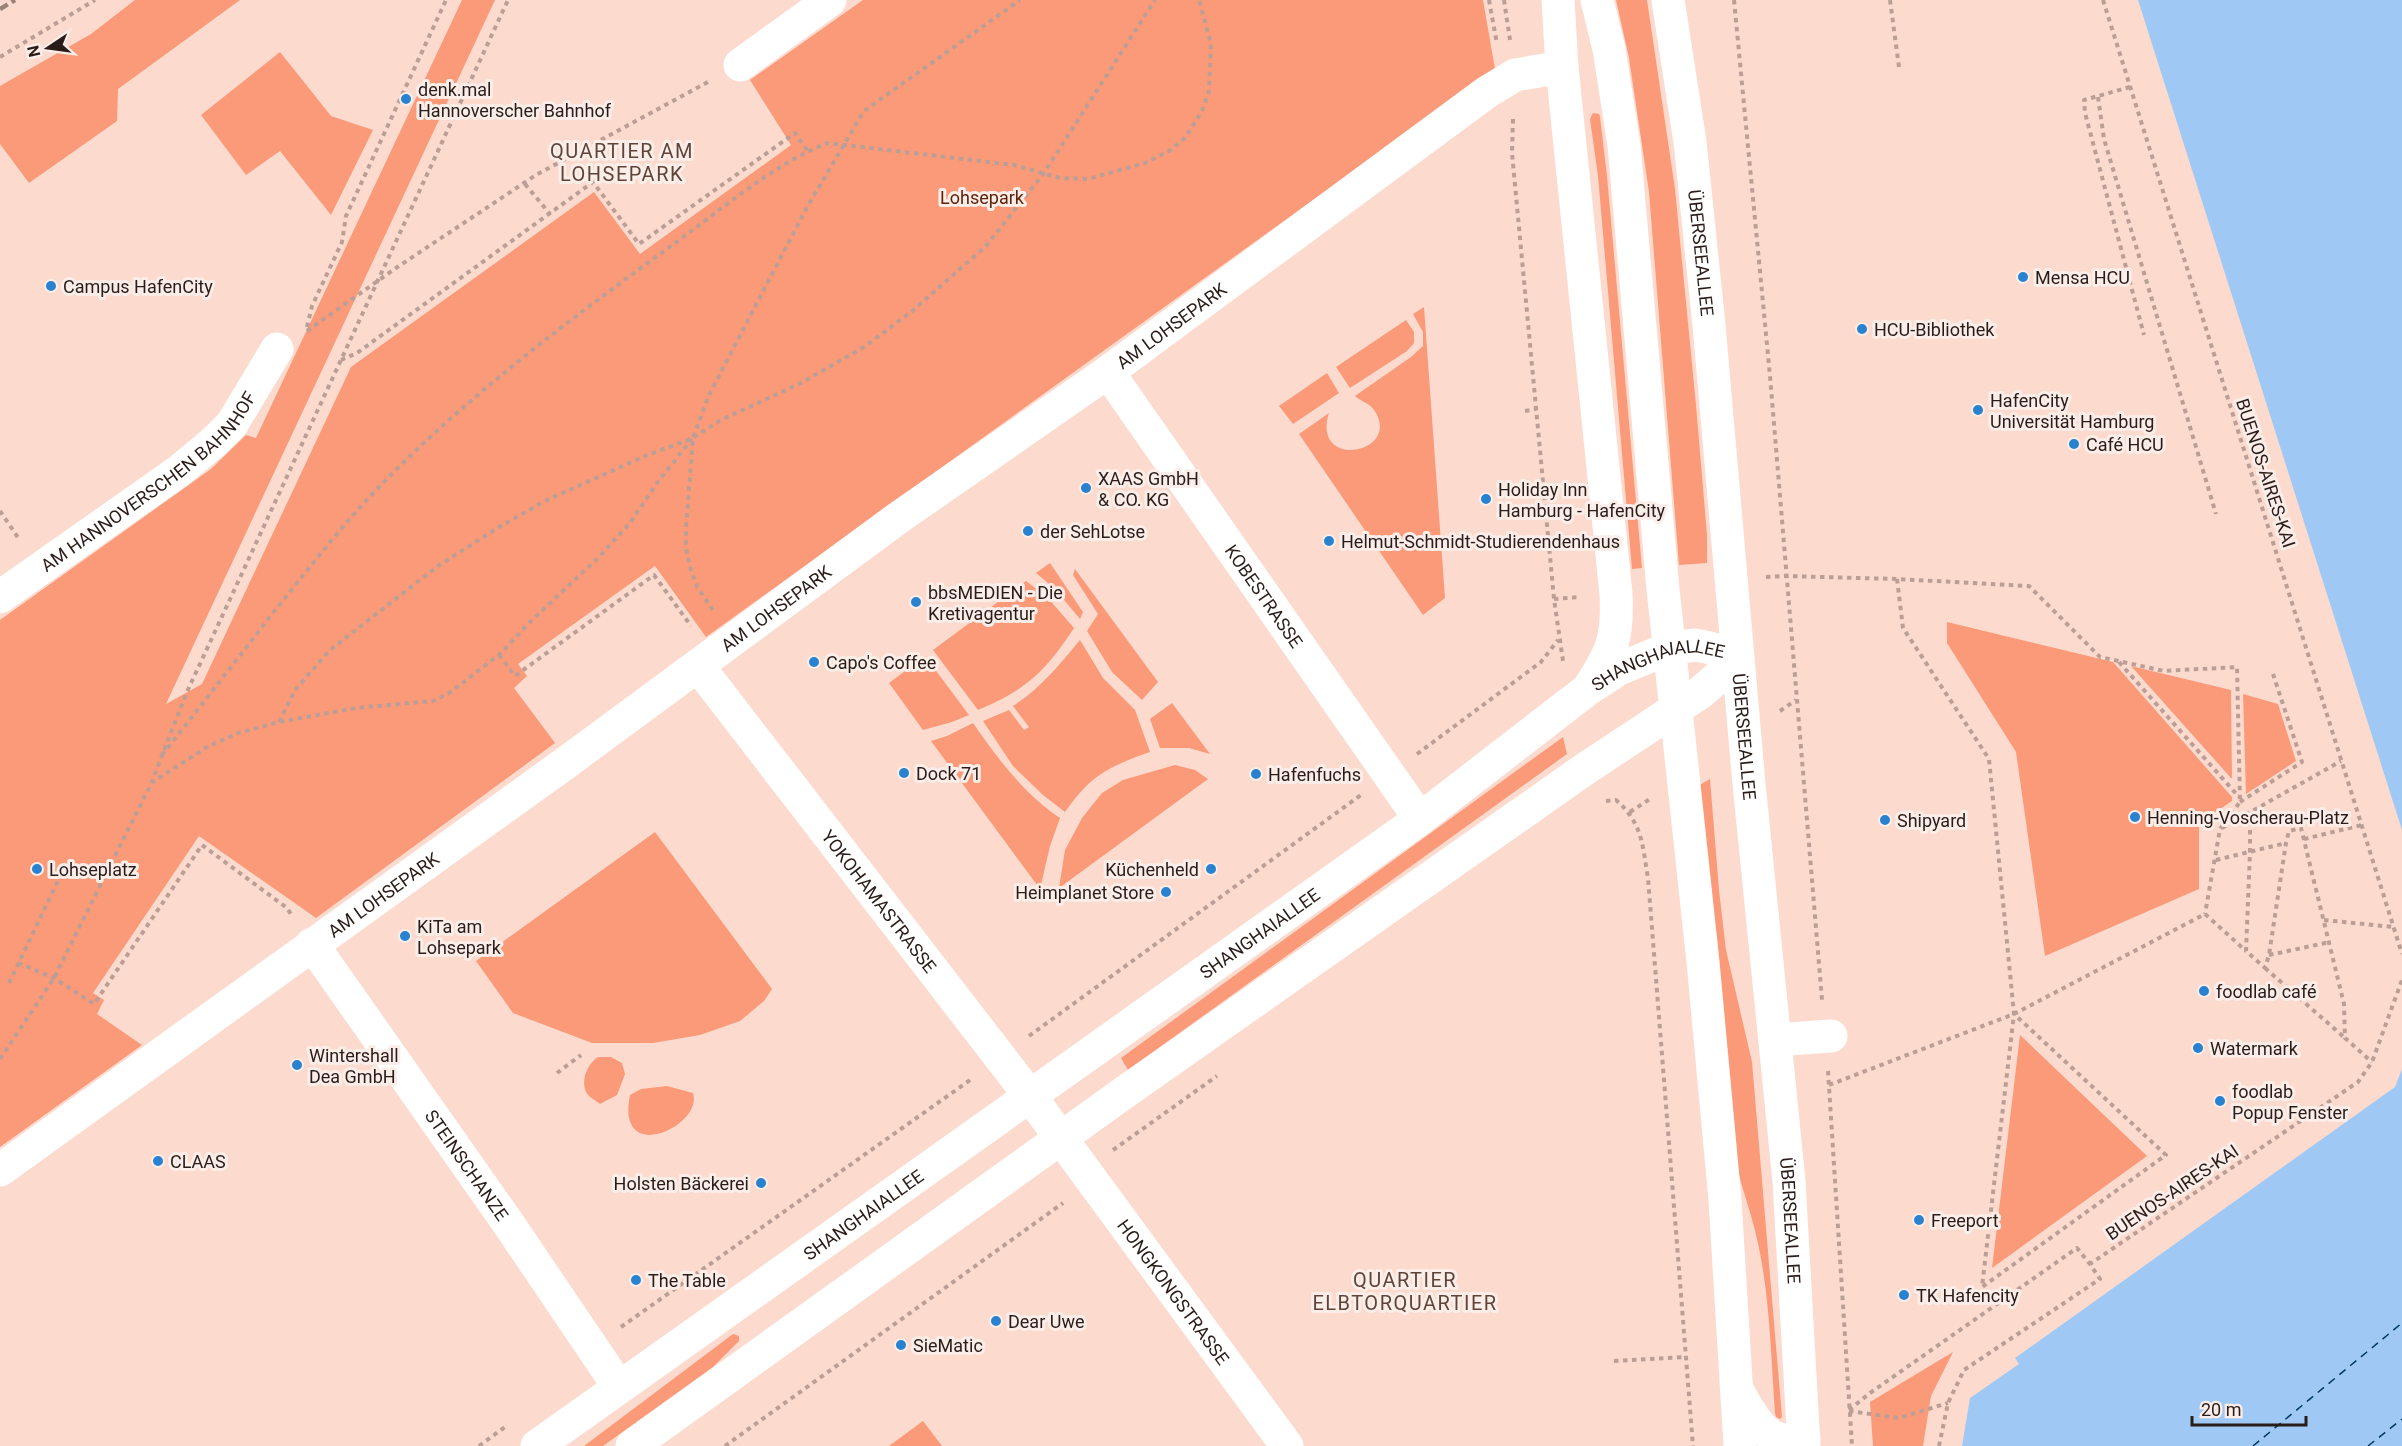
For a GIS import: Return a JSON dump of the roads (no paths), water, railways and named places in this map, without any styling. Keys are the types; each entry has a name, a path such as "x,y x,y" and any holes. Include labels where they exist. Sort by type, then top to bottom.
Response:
{"main road":[{"path":"740,65 830,0"},
{"path":"1558,0 1562,67 1617,612 1615,638 1607,661 1587,690"},
{"path":"1597,0 1609,49 1624,145 1670,648"},
{"name":"ÜBERSEEALLEE","path":"1668,0 1690,142 1699,222 1737,654 1789,1180 1804,1442 1780,1439 1771,1434 1758,1422 1737,1389"},
{"name":"AM LOHSEPARK","path":"0,1170 567,762 898,518 1108,372 1487,92 1515,75 1562,67"},
{"name":"AM HANNOVERSCHEN BAHNHOF","path":"0,597 178,471 214,442 232,424 277,349"},
{"name":"KOBESTRASSE","path":"1108,372 1420,819"},
{"name":"SHANGHAIALLEE","path":"537,1446 1420,819 1587,690 1620,669 1670,648 1696,645 1737,654 1725,671 1676,709 1585,769 1061,1138 632,1446"},
{"name":"ÜBERSEEALLEE","path":"1670,648 1704,962 1722,1164 1740,1446"},
{"name":"YOKOHAMASTRASSE","path":"715,654 1000,1057 1061,1138"},
{"name":"STEINSCHANZE","path":"312,944 508,1223 619,1387"},
{"path":"1775,1040 1831,1036"},
{"name":"HONGKONGSTRASSE","path":"1061,1138 1287,1446"}],"water":[{"path":"2138,0 2402,0 2402,830"},
{"path":"2402,1069 2402,1446 1962,1446 1970,1398 2019,1364 2015,1358 2395,1087"}],"railway":[{"path":"0,9 15,0"}],"place":[{"name":"denk.mal Hannoverscher Bahnhof","path":"406,99"},
{"name":"Mensa HCU","path":"2023,277"},
{"name":"Campus HafenCity","path":"51,286"},
{"name":"HCU-Bibliothek","path":"1862,329"},
{"name":"HafenCity Universität Hamburg","path":"1978,410"},
{"name":"Café HCU","path":"2074,444"},
{"name":"XAAS GmbH & CO. KG","path":"1086,488"},
{"name":"Holiday Inn Hamburg - HafenCity","path":"1486,499"},
{"name":"der SehLotse","path":"1028,531"},
{"name":"Helmut-Schmidt-Studierendenhaus","path":"1329,541"},
{"name":"bbsMEDIEN - Die Kretivagentur","path":"916,602"},
{"name":"Capo's Coffee","path":"814,662"},
{"name":"Dock 71","path":"904,773"},
{"name":"Hafenfuchs","path":"1256,774"},
{"name":"Henning-Voscherau-Platz","path":"2135,817"},
{"name":"Shipyard","path":"1885,820"},
{"name":"Lohseplatz","path":"37,869"},
{"name":"Küchenheld","path":"1211,869"},
{"name":"Heimplanet Store","path":"1166,892"},
{"name":"KiTa am Lohsepark","path":"405,936"},
{"name":"foodlab café","path":"2204,991"},
{"name":"Watermark","path":"2198,1048"},
{"name":"Wintershall Dea GmbH","path":"297,1065"},
{"name":"foodlab Popup Fenster","path":"2220,1101"},
{"name":"CLAAS","path":"158,1161"},
{"name":"Holsten Bäckerei","path":"761,1183"},
{"name":"Freeport","path":"1919,1220"},
{"name":"The Table","path":"636,1280"},
{"name":"TK Hafencity","path":"1904,1295"},
{"name":"Dear Uwe","path":"996,1321"},
{"name":"SieMatic","path":"901,1345"}],"district":[{"name":"QUARTIER AM LOHSEPARK","path":"622,162"},
{"name":"QUARTIER ELBTORQUARTIER","path":"1405,1292"}],"park label":[{"name":"Lohsepark","path":"982,197"}]}
